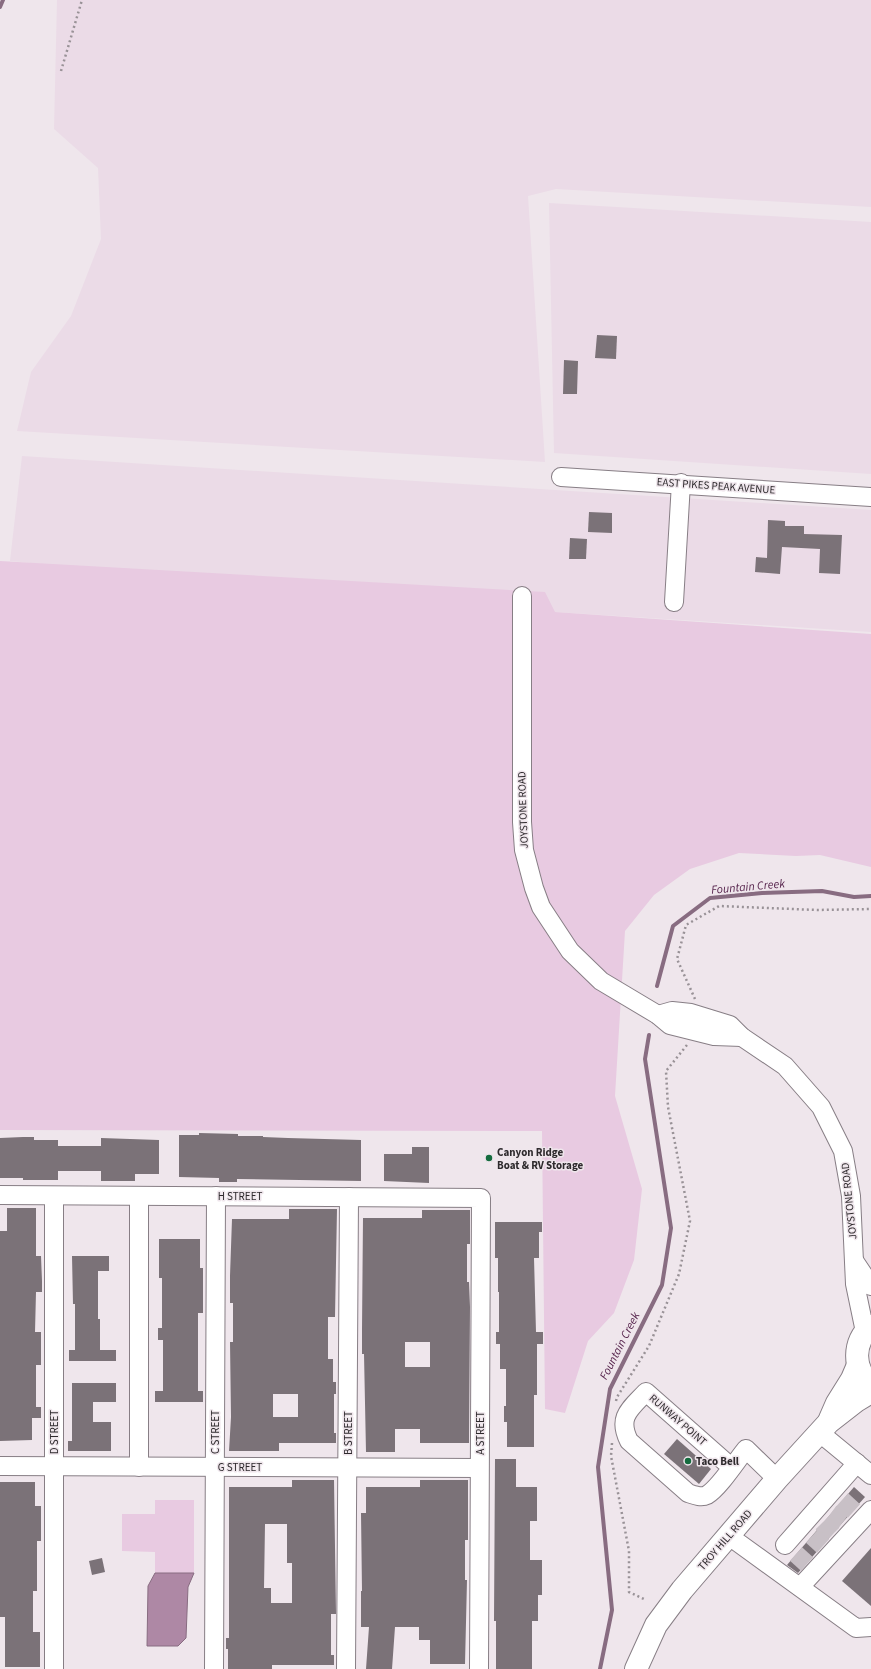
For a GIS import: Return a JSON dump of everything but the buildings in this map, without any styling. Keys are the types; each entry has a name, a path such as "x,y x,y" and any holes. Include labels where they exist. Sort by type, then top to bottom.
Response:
{"main road":[{"path":"868,1329 858,1345 857,1352 858,1365 864,1378 871,1384"},
{"path":"825,1427 837,1403 852,1379 858,1365"},
{"path":"825,1427 856,1401 871,1392"},
{"name":"TROY HILL ROAD","path":"636,1669 656,1625 682,1590 777,1479 825,1427"}],"street":[{"name":"EAST PIKES PEAK AVENUE","path":"561,477 682,483 871,497"},
{"path":"674,602 682,483"},
{"name":"JOYSTONE ROAD","path":"522,596 522,822 524,850 534,888 541,906 570,951 601,981 658,1015 670,1025 714,1036 742,1037 785,1066 821,1107 843,1151 851,1196 855,1262 854,1284 868,1329"},
{"name":"H STREET","path":"0,1195 481,1198"},
{"name":"D STREET","path":"54,1196 54,1669"},
{"path":"138,1466 139,1196"},
{"name":"C STREET","path":"214,1669 216,1196"},
{"name":"B STREET","path":"346,1669 348,1197"},
{"name":"A STREET","path":"479,1669 481,1198"},
{"path":"855,1262 871,1286"},
{"name":"RUNWAY POINT","path":"646,1392 731,1467 720,1482 706,1496 698,1496 688,1493 629,1441 624,1430 624,1420 630,1410 646,1392"},
{"path":"825,1427 857,1463 871,1475"},
{"path":"731,1467 746,1449 777,1479"},
{"path":"768,1564 800,1559 834,1522 857,1463"},
{"name":"G STREET","path":"0,1466 480,1468"},
{"path":"800,1587 800,1559 834,1522"},
{"path":"729,1536 856,1628 871,1626"}],"path":[{"path":"61,70 82,0"},
{"path":"698,1005 677,959 686,925 719,906 816,910 871,910"},
{"path":"616,1404 617,1397 649,1346 679,1274 690,1221 668,1107 666,1071 687,1044"},
{"path":"613,1441 611,1456 629,1551 629,1592 646,1600"}],"shaded area":[{"path":"57,0 871,0 871,207 556,189 528,196 545,462 17,431 31,372 71,316 101,239 98,168 54,129"},
{"path":"549,203 871,222 871,474 554,453"},
{"path":"22,456 871,510 871,632 555,612 10,561"},
{"path":"0,561 545,592 555,612 871,634 871,867 820,855 796,856 739,853 690,869 654,895 625,931 615,1096 642,1189 634,1260 614,1313 588,1341 565,1413 545,1409 542,1131 0,1130"},
{"path":"155,1500 194,1500 194,1573 155,1573 155,1552 122,1551 122,1514 155,1514"},
{"path":"155,1573 194,1573 188,1587 186,1638 178,1646 147,1646 148,1586"}],"waterway":[{"path":"0,7 3,0"},
{"name":"Fountain Creek","path":"657,986 673,926 710,898 762,893 822,891 854,897 871,896"},
{"name":"Fountain Creek","path":"600,1669 612,1610 598,1467 610,1389 662,1285 671,1228 645,1059 649,1035"}],"tunnel":[{"path":"842,1500 854,1511"},
{"path":"831,1513 843,1522"},
{"path":"822,1523 833,1534"},
{"path":"812,1536 823,1546"},
{"path":"796,1554 807,1564"}],"place":[{"name":"Canyon Ridge Boat & RV Storage","path":"489,1158"},
{"name":"Taco Bell","path":"688,1461"}]}
